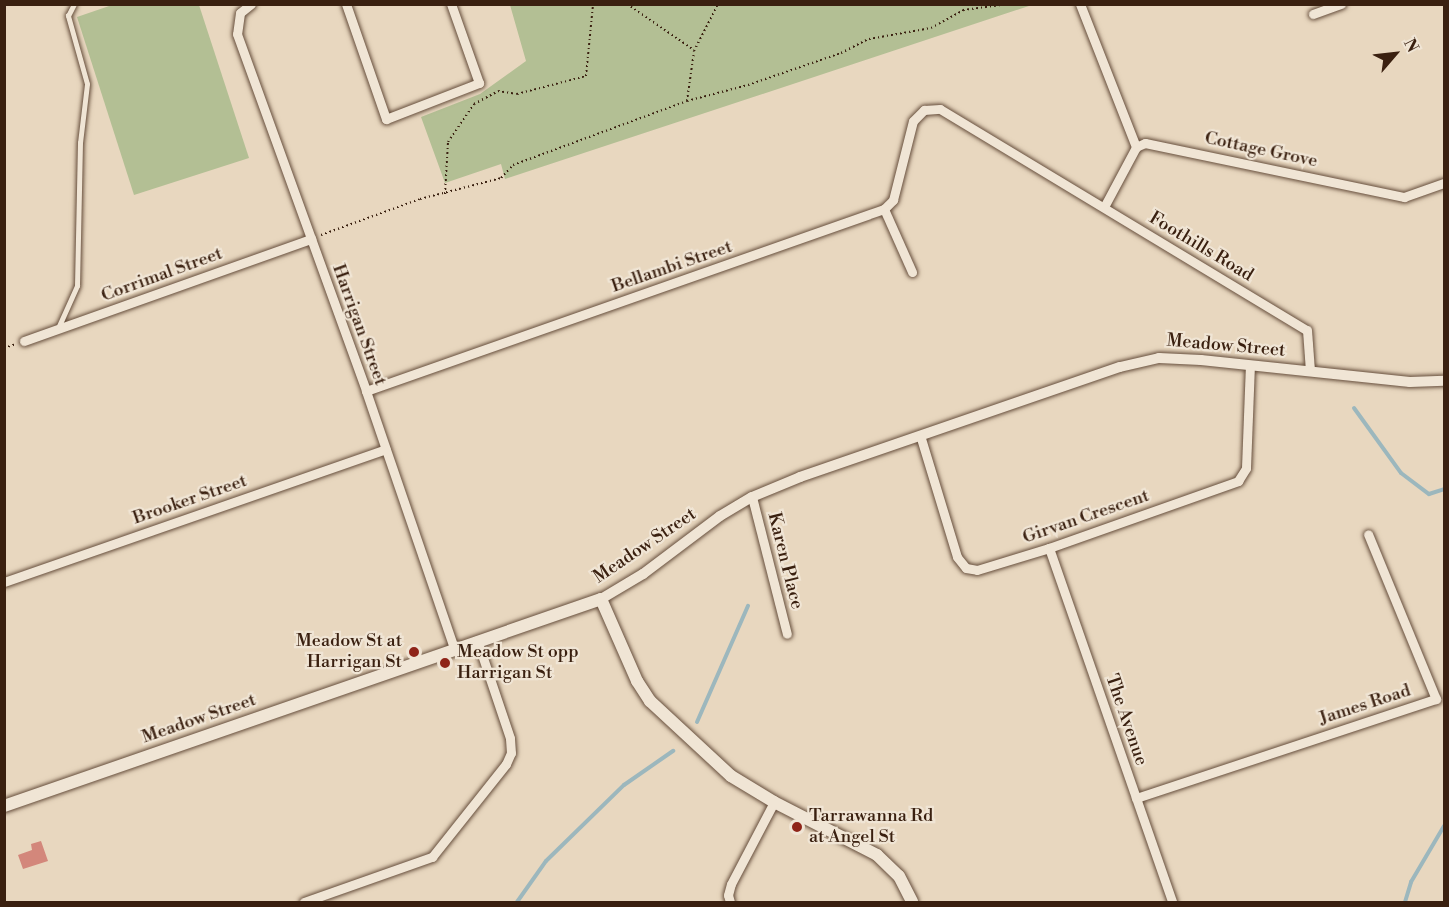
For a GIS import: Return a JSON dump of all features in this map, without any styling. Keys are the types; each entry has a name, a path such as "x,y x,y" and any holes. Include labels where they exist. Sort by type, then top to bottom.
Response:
{"main road":[{"name":"Meadow Street","path":"4,806 477,640 601,599"},
{"path":"601,599 637,681 650,701 731,776 774,802 877,855 899,876 912,903"}],"street":[{"name":"Harrigan Street","path":"251,4 240,13 237,34 366,391 454,648"},
{"path":"346,4 386,119 479,83 451,4"},
{"path":"1080,4 1136,147 1104,207"},
{"path":"1313,14 1341,4"},
{"name":"Foothills Road","path":"884,209 893,200 913,121 924,110 940,110 1306,330 1311,371"},
{"name":"Cottage Grove","path":"1136,147 1145,143 1404,197 1444,183"},
{"path":"884,209 912,272"},
{"name":"Bellambi Street","path":"366,391 884,209"},
{"name":"Corrimal Street","path":"24,341 310,239"},
{"name":"Meadow Street","path":"601,599 643,574 720,516 752,497 920,435 1120,367 1159,358 1311,371"},
{"name":"Girvan Crescent","path":"920,435 957,557 966,568 977,570 1049,548 1238,481 1246,468 1250,365"},
{"path":"1311,371 1410,382 1444,381"},
{"name":"Brooker Street","path":"4,582 386,449"},
{"name":"Karen Place","path":"752,497 787,634"},
{"name":"James Road","path":"1136,798 1436,699 1368,534"},
{"name":"The Avenue","path":"1049,548 1172,903"},
{"path":"304,903 432,857 506,764 512,753 510,738 477,640"},
{"path":"730,903 728,895 731,884 774,802"}],"lane":[{"path":"58,329 77,286 80,143 87,84 68,16 74,4"}],"path":[{"path":"445,194 448,142 474,104 498,91 517,94 585,76 594,4"},
{"path":"627,4 694,51"},
{"path":"687,101 694,51 718,4"},
{"path":"310,239 420,199 501,178 513,165 687,101 748,85 831,57 869,39 931,28 963,10 1010,4"}],"green space":[{"path":"115,4 199,5 249,158 134,195 77,17"},
{"path":"510,4 1032,5 505,179 501,164 445,183 421,117 480,94 526,61"}],"building":[{"path":"41,841 48,861 23,869 18,855 32,850 31,844"}],"waterway":[{"path":"1354,408 1401,473 1429,494 1444,489"},
{"path":"697,722 748,606"},
{"path":"517,902 546,861 624,785 673,751"},
{"path":"1405,902 1411,882 1444,826"}],"place":[{"name":"Meadow St at Harrigan St","path":"414,652"},
{"name":"Meadow St opp Harrigan St","path":"445,663"},
{"name":"Tarrawanna Rd at Angel St","path":"797,827"}]}
